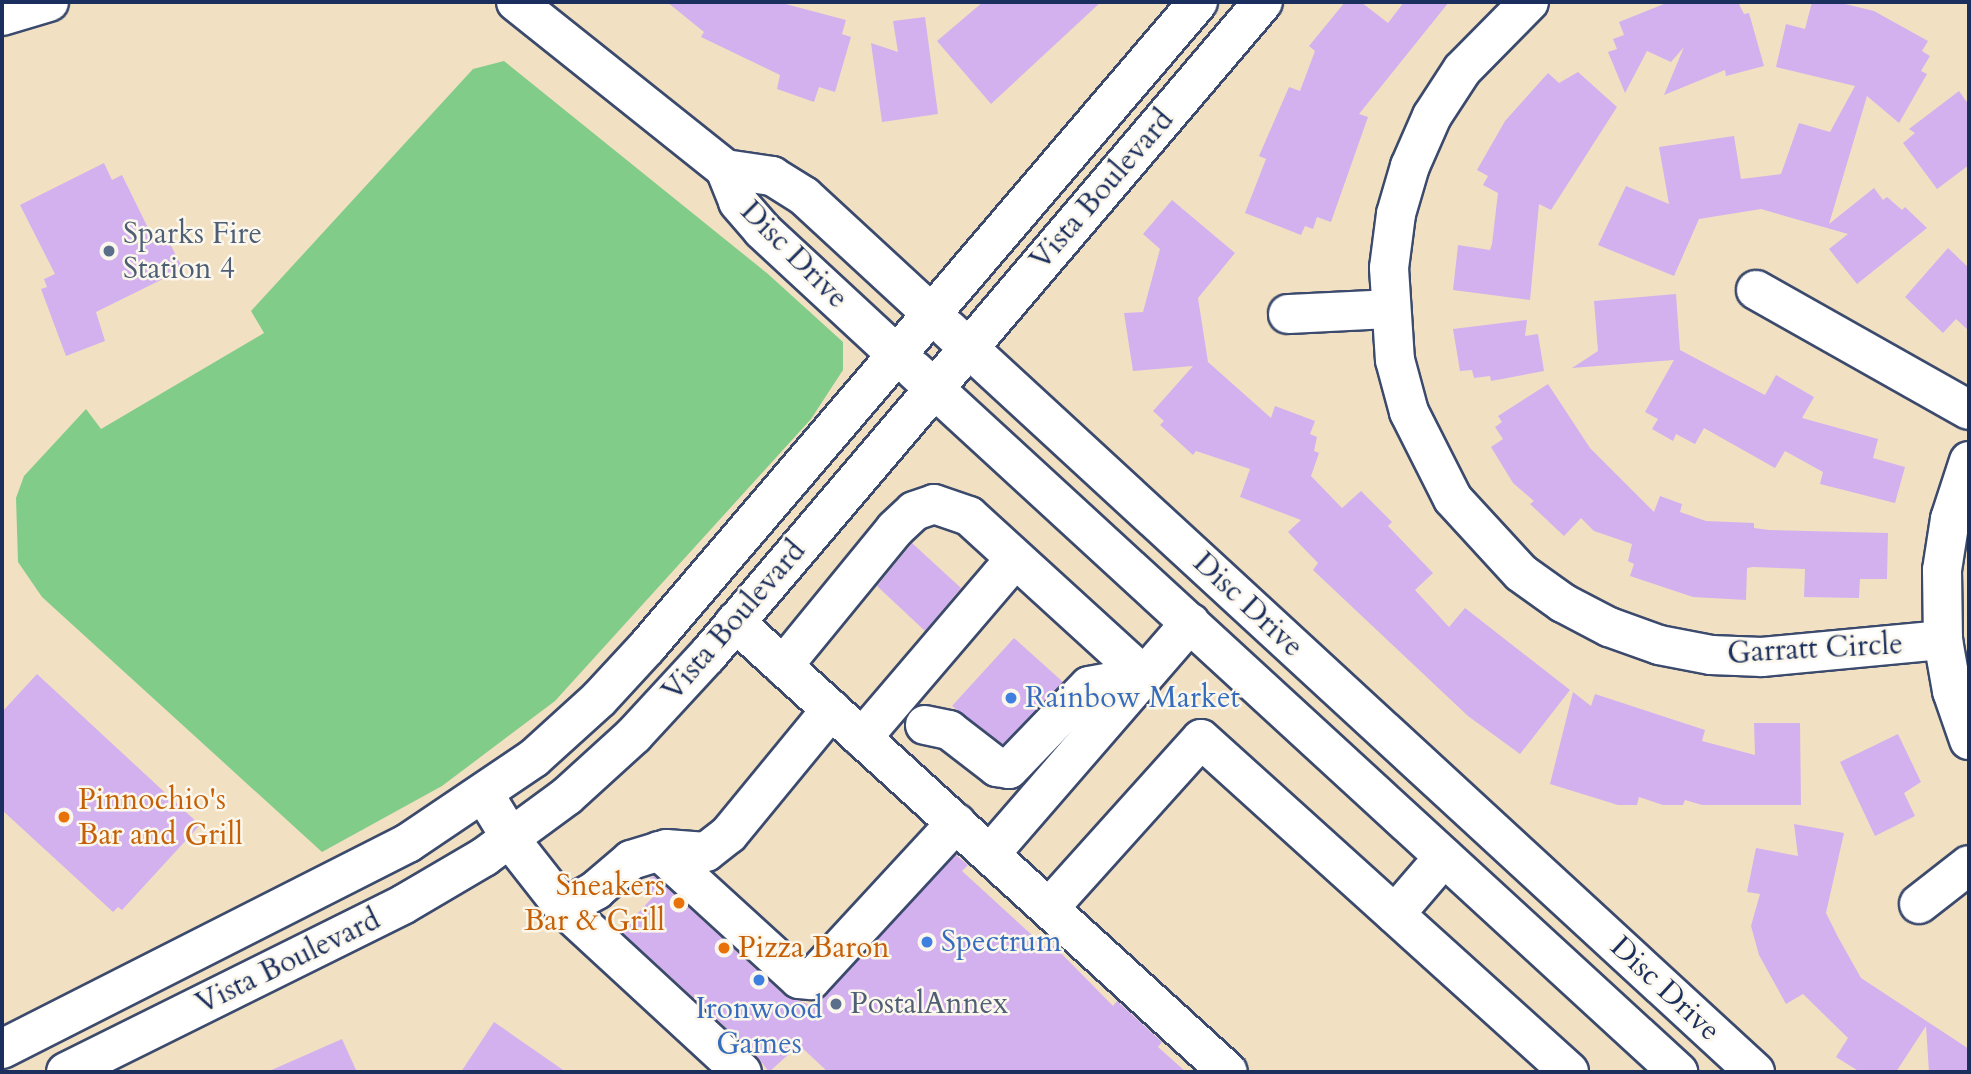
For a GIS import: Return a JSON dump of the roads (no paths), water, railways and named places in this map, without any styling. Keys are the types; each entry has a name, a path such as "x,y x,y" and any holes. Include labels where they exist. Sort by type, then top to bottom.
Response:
{"main road":[{"path":"2,16 49,2"},
{"name":"Disc Drive","path":"516,2 725,169 738,202 762,230 1678,1072"},
{"name":"Vista Boulevard","path":"2,1049 408,843 534,758 599,699 1198,2"},
{"name":"Vista Boulevard","path":"66,1072 404,904 511,837 567,796 634,735 735,622 1264,2"},
{"name":"Garratt Circle","path":"1529,2 1462,70 1432,116 1410,166 1396,214 1389,309 1395,360 1409,412 1429,459 1453,499 1486,540 1521,573 1563,603 1609,627 1659,645 1712,655 1795,656 1943,640"},
{"name":"Disc Drive","path":"725,169 772,176 804,196 1755,1072"},
{"path":"1756,290 1969,410"},
{"path":"1288,314 1389,309"},
{"path":"1969,461 1950,519 1942,570 1943,640 1952,691 1969,740"},
{"path":"783,666 914,511 934,504 969,516 1014,560 1144,676"},
{"path":"862,738 1014,560"},
{"path":"735,622 1228,1072"},
{"path":"990,854 1190,623"},
{"path":"925,725 949,730 997,767 1009,769 1089,686 1144,676"},
{"path":"895,698 1024,815"},
{"path":"564,908 596,890 631,860 659,850 706,852 729,834 831,710"},
{"path":"1049,908 1201,738 1569,1072"},
{"path":"484,793 511,837 564,908 741,1072"},
{"path":"659,850 799,979 811,979 956,823"},
{"path":"1395,914 1444,857"},
{"path":"1919,904 1969,865"}],"place":[{"name":"Sparks Fire Station 4","path":"109,251"},
{"name":"Rainbow Market","path":"1011,698"},
{"name":"Pinnochio's Bar and Grill","path":"64,817"},
{"name":"Sneakers Bar & Grill","path":"679,903"},
{"name":"Spectrum","path":"927,942"},
{"name":"Pizza Baron","path":"724,948"},
{"name":"Ironwood Games","path":"759,980"},
{"name":"PostalAnnex","path":"836,1004"}]}
